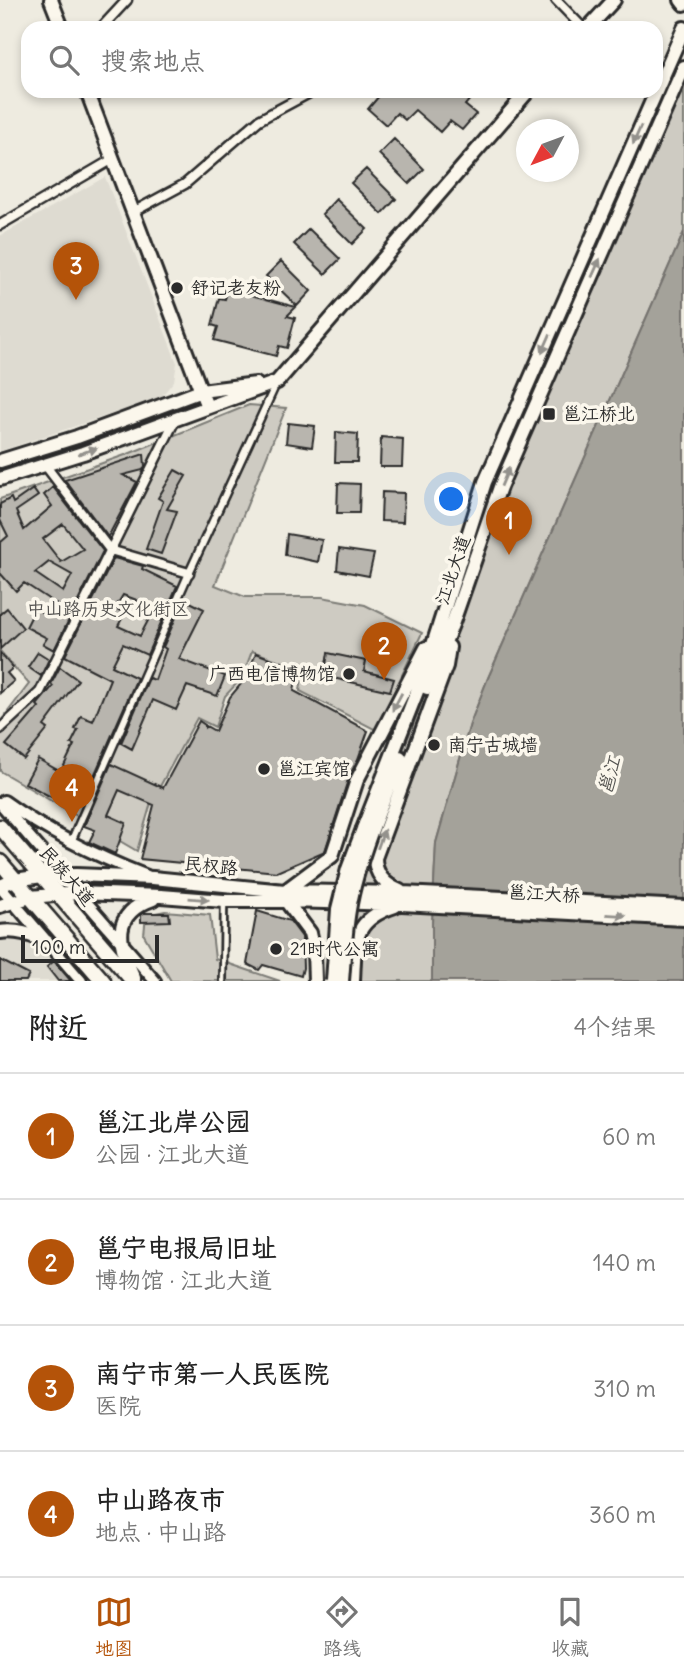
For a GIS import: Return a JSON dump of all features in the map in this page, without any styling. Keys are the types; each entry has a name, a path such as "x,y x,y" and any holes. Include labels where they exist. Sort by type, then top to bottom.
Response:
{"highway":[{"name":"民族大道","path":"0,827 134,981"},
{"path":"0,862 103,981"}],"main road":[{"path":"51,0 59,21"},
{"path":"592,21 614,0"},
{"name":"江北大道","path":"663,76 684,28"},
{"name":"江北大道","path":"342,981 349,908 359,867 447,621 500,487 684,67"},
{"path":"90,98 207,407"},
{"path":"0,479 83,453 277,382 522,98"},
{"name":"江北大道","path":"447,621 485,482 653,98"},
{"path":"0,461 77,437 201,391 277,382"},
{"path":"314,981 314,951 310,933 285,896 332,856 357,780 447,621"},
{"path":"353,981 355,942 359,930 372,916 402,898 378,873 375,858 446,666 447,621"},
{"name":"江北大道","path":"333,981 338,909 348,869 427,677"},
{"name":"民权路","path":"0,886 15,880 42,876 153,878 285,896"},
{"name":"民权路","path":"6,904 30,897 78,893 224,901 285,896 402,898"},
{"path":"134,981 121,944 125,917 138,904 161,896"},
{"name":"邕江大桥","path":"402,898 684,907"},
{"name":"邕江大桥","path":"402,898 684,919"},
{"path":"0,932 27,933 47,942"}],"street":[{"path":"108,21 127,0"},
{"path":"556,0 578,21"},
{"path":"133,212 185,184 259,120 300,98"},
{"path":"0,225 113,159"},
{"path":"71,842 189,573 277,382"},
{"path":"0,729 40,692 175,419"},
{"path":"45,465 110,550 189,573"},
{"path":"0,801 102,858 153,878"},
{"path":"0,801 155,981"},
{"path":"0,886 6,904 47,942 81,981"}],"lane":[{"path":"223,981 224,901"}],"shaded area":[{"path":"105,177 177,363 174,381 160,398 0,451 0,236"},
{"path":"19,934 49,945 77,981 0,981 0,940"}],"green space":[{"path":"684,67 684,232 470,724 436,843 432,981 342,981 345,939 371,832 431,679 500,487"},
{"name":"中山路历史文化街区","path":"249,405 286,408 215,585 245,597 322,597 365,605 422,633 376,730 300,691 303,669 252,651 242,678 225,696 215,727 197,718 151,803 137,851 0,771 0,722 29,684 0,651 0,499 128,454"},
{"path":"165,911 210,915 215,959 280,981 171,981 144,935 146,915"}],"water":[{"name":"邕江","path":"684,232 684,981 432,981 436,843 470,724"}],"building":[{"path":"377,98 471,98 465,105 476,114 462,130 450,121 440,132 415,110 405,120 397,113 386,125 368,109"},
{"path":"394,139 424,169 409,184 379,154"},
{"path":"366,169 396,199 382,214 351,183"},
{"path":"336,199 367,229 352,244 322,214"},
{"path":"309,229 340,259 325,274 294,244"},
{"path":"281,261 311,291 297,306 266,276"},
{"path":"228,289 296,307 287,316 295,318 287,348 279,346 276,356 214,340 218,327 212,325 219,298 225,299"},
{"path":"288,423 315,426 312,447 286,443"},
{"path":"336,432 358,434 357,462 335,462"},
{"path":"381,437 403,439 402,467 380,467"},
{"path":"144,454 143,470 123,475 137,482 108,537 65,480"},
{"path":"175,470 186,476 167,509 177,511 161,554 146,549 163,501 158,498"},
{"path":"338,483 360,484 359,513 337,513"},
{"path":"53,487 103,551 54,650 43,644 47,638 26,627 35,609 50,616 56,604 24,583 16,591 0,573 0,543 8,536 0,520 0,504 11,498 13,503 33,489 38,496 16,511 24,530 52,506 44,495","holes":["63,524 83,549 61,562 43,539","49,562 72,575 63,592 35,573"]},
{"path":"382,492 404,493 403,522 381,521"},
{"path":"287,534 322,540 318,562 285,555"},
{"path":"339,549 374,554 369,576 337,570"},
{"path":"114,558 143,566 142,569 177,586 147,655 123,644 112,666 137,678 87,792 61,779 51,797 25,783 38,759 61,772 74,745 71,744 81,716 93,721 110,679 65,656","holes":["123,595 137,600 134,606 151,615 140,636 118,626 125,613 115,608"]},
{"path":"184,599 204,609 179,659 225,676 217,696 187,686 176,710 153,700 132,749 121,743 149,678 155,680 166,649 163,647"},
{"path":"7,608 23,628 0,649 0,614"},
{"path":"38,652 49,659 41,676 28,667"},
{"path":"0,653 13,668 7,673 14,681 0,693"},
{"name":"邕江宾馆","path":"256,653 298,669 294,691 368,731 349,777 325,851 277,872 140,859 154,805 119,790 108,815 126,823 115,854 89,842 95,830 84,826 111,764 163,788 199,721 215,731 230,697 246,678"},
{"name":"广西电信博物馆","path":"328,653 366,661 364,671 394,679 390,691 324,676"},
{"path":"60,667 78,680 44,726 48,729 24,759 6,745 39,707 37,705 53,686 51,684"},
{"name":"21时代公寓","path":"257,911 290,921 302,937 301,976 263,965 259,970 247,964"},
{"path":"169,913 170,921 141,922 141,915"},
{"path":"0,960 29,975 26,981 0,981"},
{"path":"54,961 71,981 58,981 47,967"}],"place":[{"name":"舒记老友粉","path":"177,288"},
{"name":"南宁市第一人民医院","path":"76,300"},
{"name":"邕江桥北","path":"549,414"},
{"name":"邕江北岸公园","path":"509,555"},
{"name":"广西电信博物馆","path":"349,674"},
{"name":"邕宁电报局旧址","path":"384,680"},
{"name":"南宁古城墙","path":"434,745"},
{"name":"邕江宾馆","path":"264,769"},
{"name":"中山路夜市","path":"72,822"},
{"name":"21时代公寓","path":"276,949"}]}
